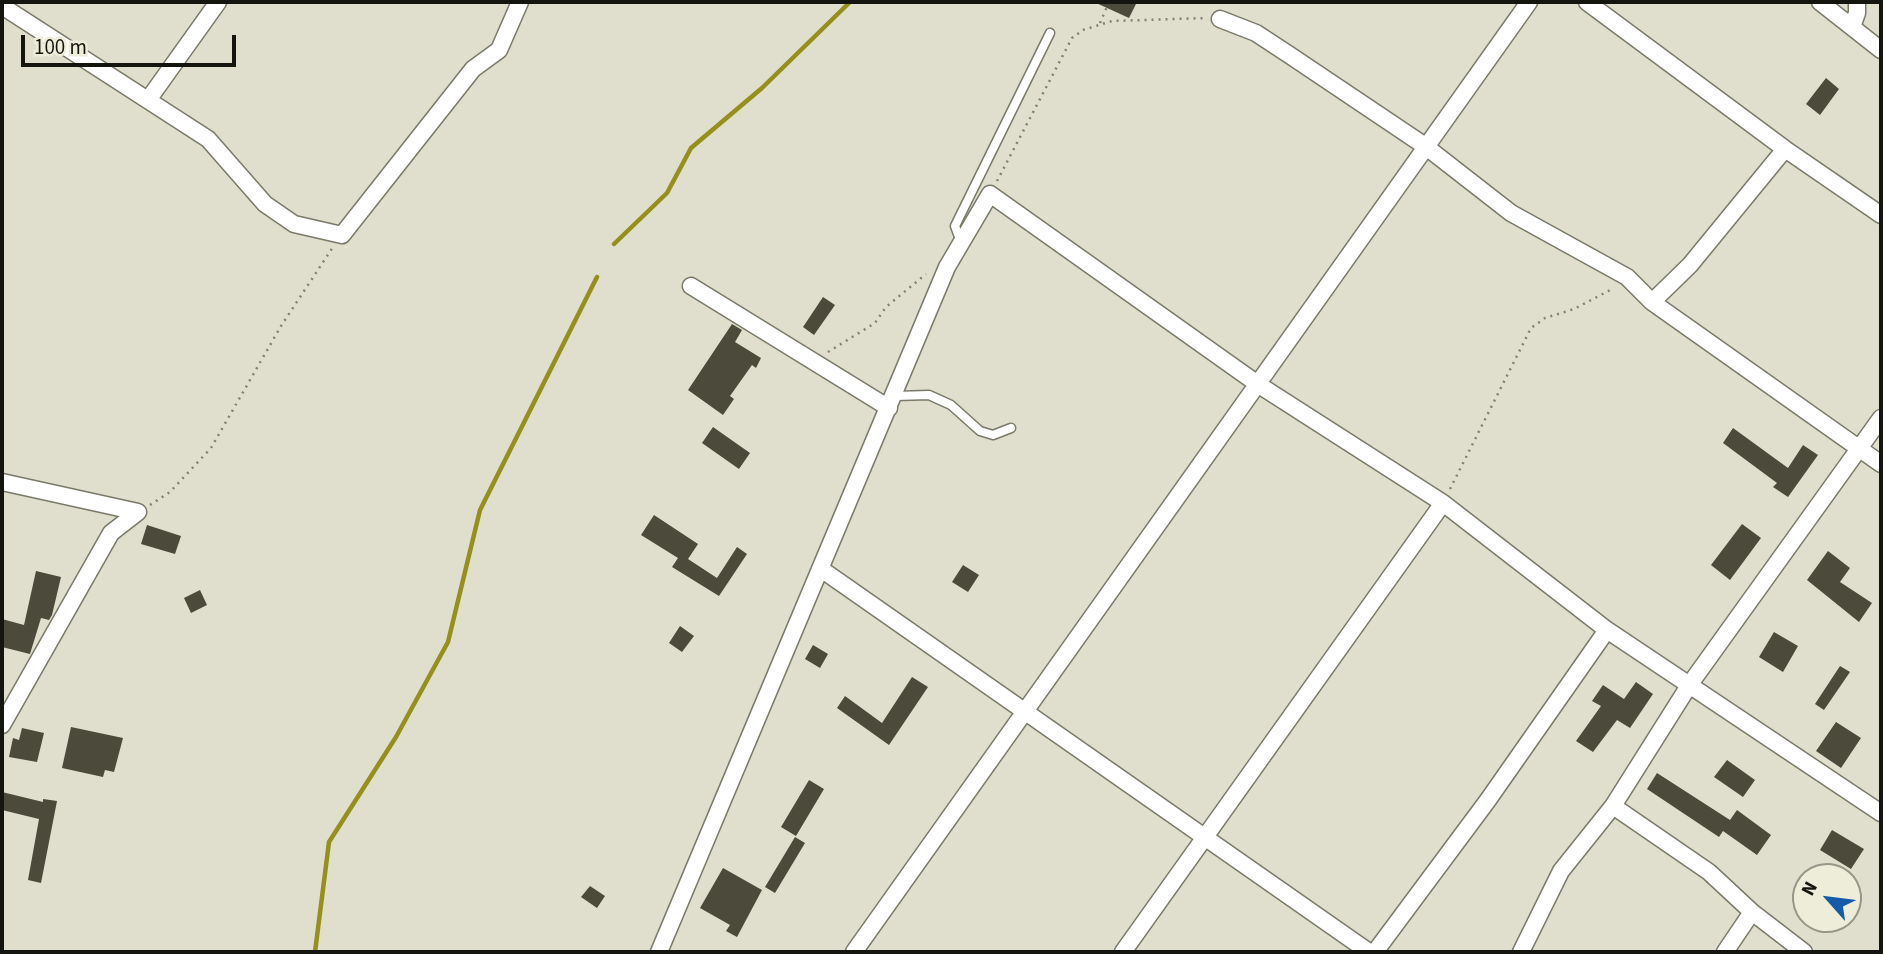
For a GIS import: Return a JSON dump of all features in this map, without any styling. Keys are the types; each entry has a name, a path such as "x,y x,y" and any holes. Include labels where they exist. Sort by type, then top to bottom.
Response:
{"street":[{"path":"148,100 218,2"},
{"path":"2,6 208,139 275,212 286,216 294,224 342,235 473,69 499,50 520,2"},
{"path":"854,952 1529,2"},
{"path":"1587,2 1785,149 1881,215"},
{"path":"1820,2 1881,50"},
{"path":"1852,27 1857,13 1857,2"},
{"path":"1220,19 1256,33 1425,146 1511,213 1627,277 1652,302 1881,464"},
{"path":"1652,302 1690,265 1785,149"},
{"path":"659,952 947,267 990,194 1259,385 1443,503 1607,630 1881,813"},
{"path":"691,286 816,363 892,402"},
{"path":"1521,952 1560,872 1613,806 1690,684 1861,450 1881,418"},
{"path":"2,482 138,512"},
{"path":"1123,952 1443,503"},
{"path":"2,725 7,705 111,533 138,512"},
{"path":"821,569 1368,952"},
{"path":"1375,952 1488,800 1607,630"},
{"path":"1613,806 1709,872 1752,912 1804,952"},
{"path":"1724,952 1752,912"}],"lane":[{"path":"962,245 955,226 1050,33"},
{"path":"892,402 929,395 951,405 980,431 993,435 1011,428"}],"path":[{"path":"1100,23 1109,2"},
{"path":"990,194 1072,38 1100,23 1159,18 1220,19"},
{"path":"138,512 170,492 211,448 281,326 342,235"},
{"path":"816,363 837,344 876,323 886,307 928,273 947,267"},
{"path":"1443,503 1531,328 1545,318 1574,309 1621,284 1627,277"}],"building":[{"path":"1094,2 1137,2 1129,18"},
{"path":"1826,78 1839,89 1820,115 1806,104"},
{"path":"823,297 835,305 814,335 803,327"},
{"path":"732,324 742,330 735,342 761,358 756,368 752,365 730,396 734,399 723,415 688,390"},
{"path":"713,427 750,453 739,469 702,443"},
{"path":"1733,428 1788,468 1803,445 1818,455 1788,497 1773,487 1777,483 1723,443"},
{"path":"654,515 698,544 688,559 717,578 737,547 747,554 719,596 672,567 678,558 641,535"},
{"path":"1742,524 1761,538 1730,580 1711,565"},
{"path":"147,525 181,536 175,554 141,544"},
{"path":"1828,551 1850,568 1840,582 1872,603 1859,622 1807,580"},
{"path":"963,565 979,575 968,592 952,582"},
{"path":"36,571 61,577 52,615 49,620 41,618 30,654 2,647 2,619 24,625"},
{"path":"200,590 207,605 191,613 184,598"},
{"path":"680,626 694,636 682,652 669,643"},
{"path":"1774,632 1798,646 1783,672 1759,657"},
{"path":"813,645 828,654 820,668 805,659"},
{"path":"1840,666 1850,672 1824,710 1815,704"},
{"path":"912,677 928,687 889,745 837,708 845,696 882,723"},
{"path":"1636,682 1653,694 1630,728 1617,720 1593,752 1576,741 1601,706 1592,701 1603,685 1624,699"},
{"path":"1836,722 1861,738 1841,768 1816,751"},
{"path":"71,727 123,738 114,772 105,770 103,777 62,768"},
{"path":"22,728 44,733 37,762 9,757 13,738 19,740"},
{"path":"1727,760 1755,780 1743,797 1714,777"},
{"path":"1657,773 1730,820 1737,810 1771,835 1757,855 1723,831 1719,837 1647,789"},
{"path":"809,780 824,789 796,836 781,827"},
{"path":"2,792 43,802 43,799 57,801 41,883 28,880 39,819 2,810"},
{"path":"1832,830 1864,849 1855,863 1841,863 1820,850"},
{"path":"795,837 805,843 775,893 765,887"},
{"path":"723,868 762,890 737,937 726,931 730,925 700,908"},
{"path":"590,886 605,896 597,908 581,897"}],"waterway":[{"path":"614,244 667,193 691,148 762,88 850,2"},
{"path":"315,952 329,842 396,737 448,642 480,510 597,277"}]}
